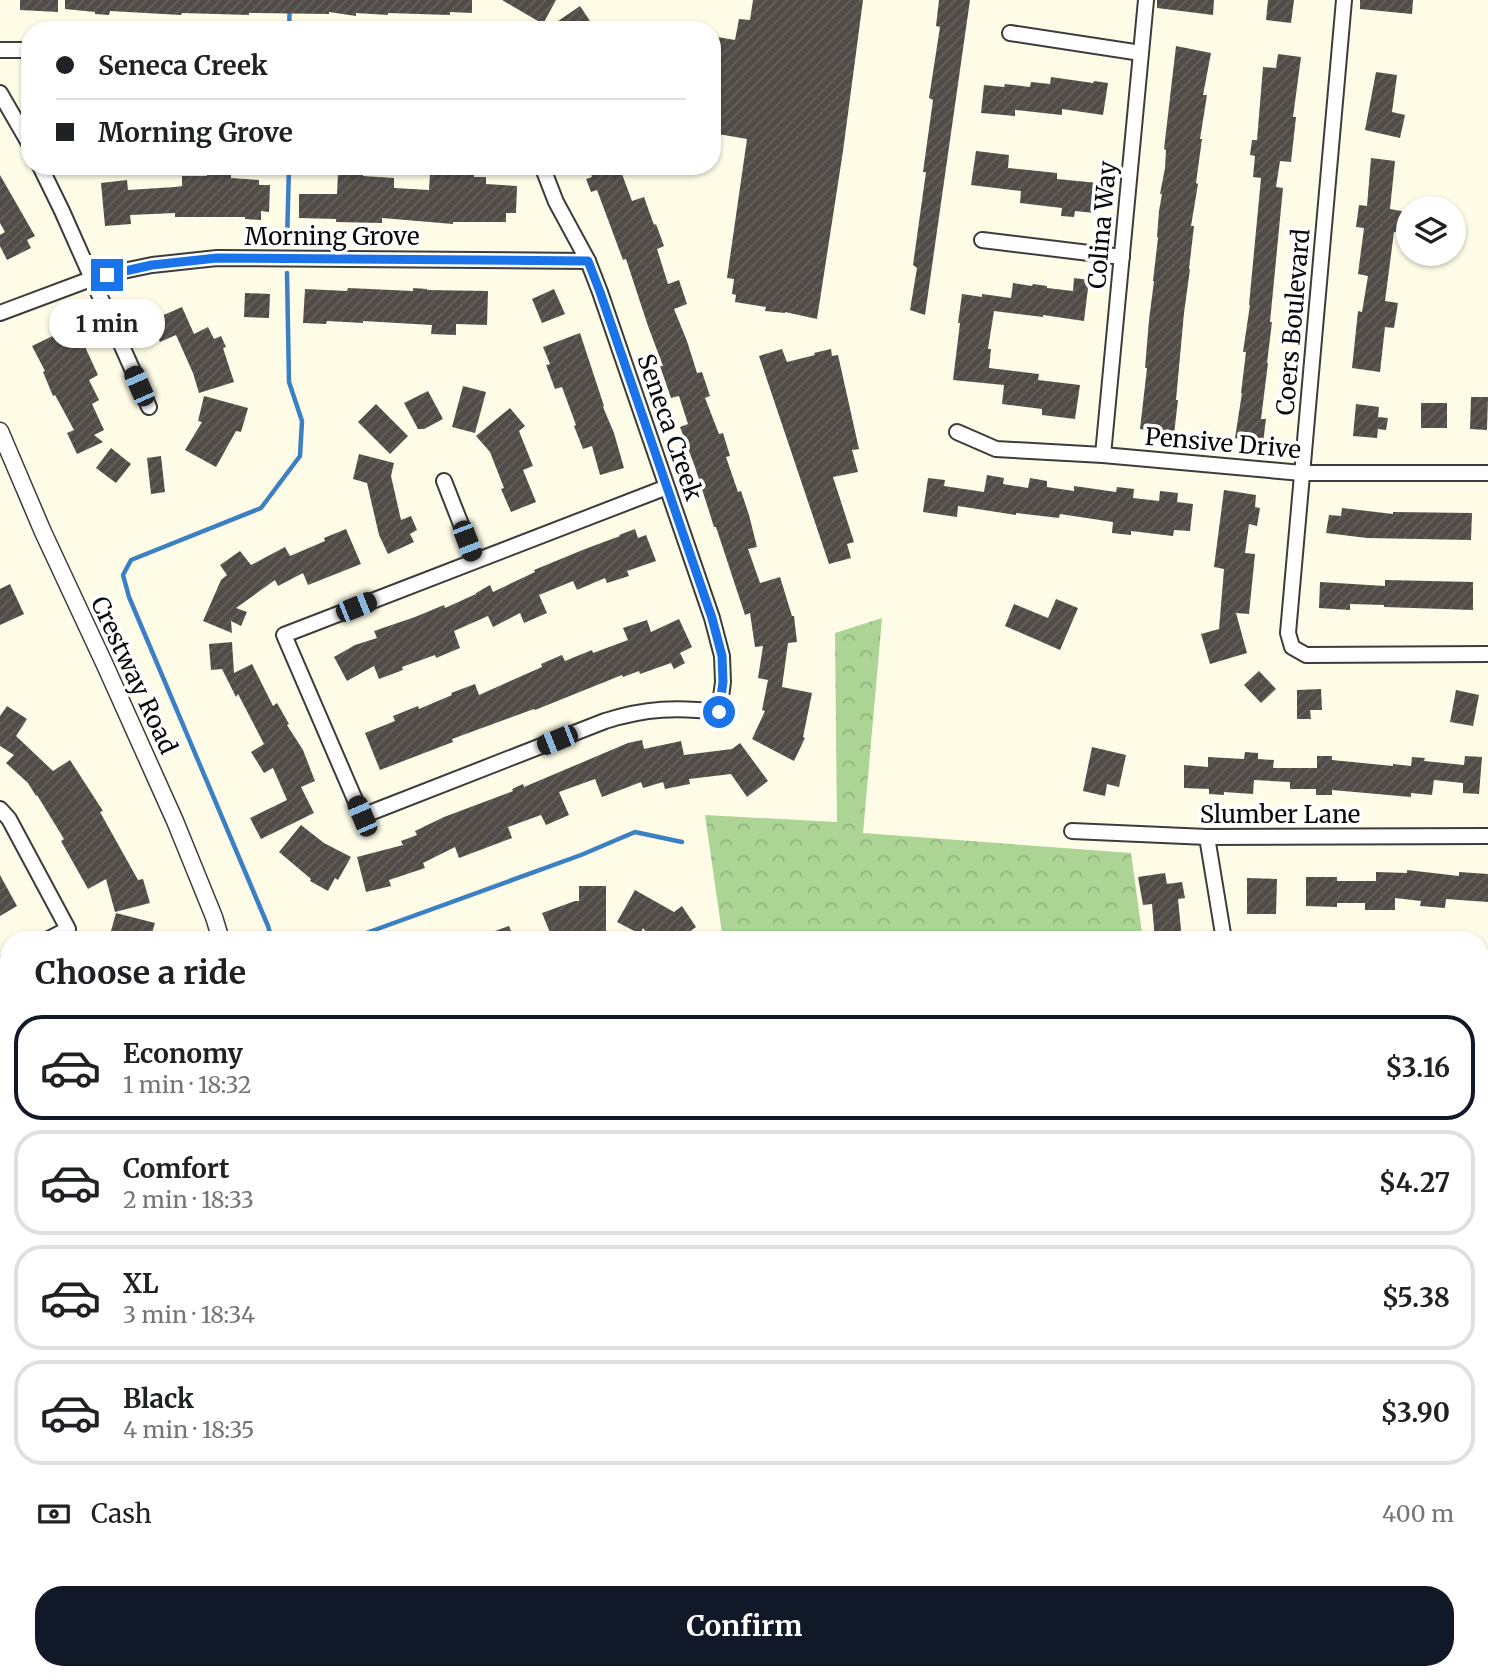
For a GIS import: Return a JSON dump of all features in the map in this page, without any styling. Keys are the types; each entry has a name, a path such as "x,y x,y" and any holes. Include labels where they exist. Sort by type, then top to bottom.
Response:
{"street":[{"name":"Colina Way","path":"1102,455 1146,0"},
{"name":"Coers Boulevard","path":"1344,0 1287,634 1292,647 1306,654 1488,654"},
{"path":"1010,33 1141,53"},
{"path":"0,50 21,50"},
{"path":"0,93 21,129"},
{"path":"44,175 149,407"},
{"name":"Seneca Creek","path":"475,561 284,635 362,816 630,713 660,709 719,712 723,682 722,656 712,618 600,292 588,261 556,202 546,175"},
{"path":"982,240 1122,257"},
{"name":"Morning Grove","path":"0,313 91,279 152,265 217,258 588,261"},
{"name":"Crestway Road","path":"0,430 43,532 175,821 218,931"},
{"name":"Pensive Drive","path":"957,432 996,449 1102,455 1302,473 1488,473"},
{"path":"444,481 475,561 667,487"},
{"path":"0,809 9,819 68,929 64,931"},
{"name":"Slumber Lane","path":"1072,831 1208,837 1488,836"},
{"path":"1208,837 1222,931"}],"green space":[{"path":"882,618 863,833 1131,853 1142,931 722,931 705,815 837,822 835,633"}],"building":[{"path":"20,0 58,0 58,12 20,10"},
{"path":"65,0 472,0 472,13 356,13 356,16 329,12 181,15 110,11 109,15 65,9"},
{"path":"502,0 556,0 545,21 538,21"},
{"path":"753,0 863,0 817,319 765,311 766,307 735,302 736,295 732,294 734,279 727,278 747,139 721,135 721,38 735,40 739,19 750,20"},
{"path":"939,0 970,0 925,315 910,310 917,268 913,265 933,100 929,98 940,27 936,26"},
{"path":"1157,0 1214,0 1213,15 1157,8"},
{"path":"1268,0 1294,0 1291,23 1266,20"},
{"path":"1360,0 1413,0 1412,14 1360,9"},
{"path":"580,6 590,21 558,21"},
{"path":"1176,46 1211,53 1203,95 1207,95 1191,226 1194,226 1174,434 1140,429 1160,194 1165,168 1164,149"},
{"path":"1278,54 1301,57 1293,117 1296,117 1291,162 1280,161 1276,187 1283,188 1261,419 1266,419 1263,443 1235,438 1242,393 1246,352 1243,352 1250,305 1261,178 1253,177 1255,156 1250,155 1252,140 1257,140 1263,67 1276,68"},
{"path":"1376,72 1397,75 1392,112 1405,115 1400,138 1365,130"},
{"path":"1051,77 1108,83 1103,115 1062,109 1062,115 1015,110 1015,116 981,113 984,85 1030,87 1031,82 1050,84"},
{"path":"976,151 1009,155 1008,168 1057,173 1057,179 1098,183 1095,213 1075,211 1074,217 1061,216 1062,208 1020,203 1021,191 971,185"},
{"path":"1371,158 1395,161 1390,209 1396,210 1396,232 1385,301 1398,303 1394,328 1385,327 1380,372 1352,368 1358,311 1362,312 1368,276 1358,274 1364,228 1356,227 1359,205 1367,206"},
{"path":"0,175 35,236 27,240 31,248 7,260 0,246 0,235 5,232 0,223"},
{"path":"231,175 231,178 259,180 259,185 270,185 269,212 261,211 261,220 245,217 175,217 175,213 130,215 131,224 105,226 101,183 127,180 128,190 175,187 182,186 182,176"},
{"path":"338,175 394,178 394,188 429,190 430,175 486,177 486,184 517,186 516,213 506,213 506,222 453,224 382,218 382,223 299,218 299,194 337,194"},
{"path":"591,175 622,175 632,201 644,197 664,246 657,249 668,284 679,280 687,304 674,309 697,373 702,372 710,396 705,398 719,434 723,433 730,456 726,457 749,515 757,547 748,549 760,583 780,577 794,616 797,642 788,643 782,687 812,693 803,737 805,738 794,761 752,739 765,711 762,710 768,680 758,678 763,646 755,647 750,613 745,615 680,427 688,424 679,396 671,398 660,366 663,366 626,259 623,260 597,190 591,192 586,179"},
{"path":"1074,278 1089,280 1084,321 994,311 988,349 991,349 989,368 1039,374 1038,380 1080,385 1075,419 1042,415 1042,409 1002,404 1004,385 953,380 962,294 1011,298 1013,283 1073,291"},
{"path":"348,288 488,291 487,325 456,324 456,335 431,334 432,325 363,321 303,323 305,289 347,291"},
{"path":"554,289 565,314 542,323 532,299"},
{"path":"245,293 270,294 269,318 244,317"},
{"path":"182,307 194,334 208,327 214,339 221,336 234,382 199,393 176,335 160,342 154,329 163,325 159,317"},
{"path":"67,329 73,340 80,336 98,375 89,380 99,400 92,404 104,430 94,435 103,442 77,454 67,433 74,430 55,395 53,396 43,372 45,371 32,346"},
{"path":"580,333 624,468 600,475 592,446 583,449 562,387 555,389 543,347"},
{"path":"782,349 787,362 831,349 832,356 838,355 859,449 852,450 858,472 833,477 854,542 847,544 851,558 829,564 759,356"},
{"path":"463,386 486,392 475,433 452,427"},
{"path":"428,391 443,419 424,429 418,429 404,403"},
{"path":"204,396 248,408 241,432 236,431 216,467 185,450 202,422 198,421"},
{"path":"1471,397 1488,397 1487,430 1470,429"},
{"path":"1421,403 1447,403 1447,428 1421,428"},
{"path":"376,404 408,436 390,454 358,422"},
{"path":"1356,404 1379,407 1378,417 1388,418 1386,430 1378,429 1377,438 1353,436"},
{"path":"510,408 525,426 519,431 533,466 523,470 536,502 511,512 490,452 476,436"},
{"path":"111,448 131,464 116,483 96,468"},
{"path":"359,454 394,463 391,476 401,520 411,516 417,530 410,534 414,542 388,554 379,535 367,483 353,479"},
{"path":"161,456 165,492 151,494 147,458"},
{"path":"987,475 1004,478 1003,484 1028,488 1030,478 1047,481 1047,487 1074,491 1074,486 1116,492 1117,487 1134,489 1133,498 1159,501 1160,491 1178,493 1177,502 1193,504 1190,531 1174,530 1173,536 1131,531 1131,535 1112,533 1113,522 1060,514 1059,518 1016,515 958,506 957,517 923,512 928,478 945,480 944,486 984,492"},
{"path":"1224,490 1256,495 1255,507 1260,508 1257,526 1249,524 1245,553 1255,554 1249,614 1236,613 1247,653 1210,664 1201,634 1219,629 1224,569 1214,567"},
{"path":"1342,508 1393,514 1472,513 1471,540 1367,538 1326,533 1329,515 1341,516"},
{"path":"346,529 361,564 308,585 303,573 278,586 275,580 236,608 247,612 241,626 231,621 232,633 203,621 221,580 227,575 220,565 240,551 251,565 285,547 290,556"},
{"path":"635,529 638,538 646,535 656,561 627,571 629,576 607,583 605,578 577,590 573,581 539,595 547,613 524,623 520,613 493,627 488,616 454,631 460,648 402,667 403,670 379,679 374,666 347,681 334,657 355,645 377,638 374,631 444,605 445,608 490,585 493,592 535,572 534,570"},
{"path":"1385,580 1473,582 1473,610 1350,604 1350,610 1319,608 1320,582 1385,586"},
{"path":"10,584 24,614 0,625 0,589"},
{"path":"1056,599 1078,608 1060,650 1005,626 1014,604 1048,618"},
{"path":"679,619 692,647 680,653 685,663 674,669 671,663 640,674 639,671 623,677 622,675 535,710 452,739 453,742 380,770 365,733 395,721 393,716 418,706 419,709 475,684 479,695 542,667 541,664 562,655 565,661 628,640 623,628 647,620 651,632"},
{"path":"232,642 234,673 252,664 273,706 277,703 303,750 315,781 301,787 314,813 261,839 250,818 287,800 273,768 264,773 251,752 264,744 238,694 236,697 222,669 211,670 209,644"},
{"path":"1259,671 1276,689 1261,703 1244,685"},
{"path":"1321,689 1322,710 1310,710 1311,719 1297,719 1297,690"},
{"path":"1456,690 1479,695 1473,726 1450,722"},
{"path":"7,706 27,719 16,736 53,771 70,760 103,811 100,812 138,880 143,879 150,903 115,912 106,879 88,889 61,841 64,839 37,795 6,763 14,755 0,746 0,716"},
{"path":"642,740 644,749 681,741 684,755 732,749 740,743 768,781 747,797 731,774 689,779 690,784 665,789 663,782 643,788 641,782 602,797 595,779 559,792 569,815 546,825 541,815 508,827 512,838 459,858 455,847 423,863 425,868 389,880 391,886 366,892 357,857 403,845 401,841 417,835 415,831 444,817 628,743"},
{"path":"1092,747 1126,755 1119,787 1107,784 1105,796 1083,791"},
{"path":"1245,752 1258,753 1258,759 1274,760 1273,768 1317,768 1317,756 1393,766 1411,766 1412,757 1425,758 1424,761 1464,765 1465,756 1482,757 1479,794 1463,793 1463,783 1434,780 1432,795 1411,793 1411,797 1332,790 1332,795 1316,795 1316,789 1290,789 1290,782 1254,780 1253,794 1209,794 1209,789 1184,788 1184,765 1208,767 1208,757 1244,759"},
{"path":"301,825 324,843 351,857 338,880 335,878 328,891 310,881 311,879 279,852"},
{"path":"1407,870 1459,876 1459,872 1488,874 1488,902 1446,899 1445,908 1420,906 1421,901 1395,898 1395,910 1365,910 1365,903 1337,903 1337,907 1306,906 1306,877 1337,877 1337,881 1376,881 1376,872 1407,873"},
{"path":"1165,873 1167,884 1182,882 1185,898 1178,899 1181,931 1154,931 1152,904 1143,905 1138,877"},
{"path":"0,875 17,906 0,916"},
{"path":"1247,878 1277,879 1276,914 1247,914"},
{"path":"579,886 606,886 606,931 549,931 542,913 579,901"},
{"path":"635,890 674,912 682,906 696,927 690,931 645,931 643,928 642,931 634,931 617,922"},
{"path":"116,913 155,923 153,931 111,931"},
{"path":"509,926 511,931 495,931"}],"waterway":[{"path":"289,21 290,0"},
{"path":"287,242 289,175"},
{"path":"269,931 129,597 123,575 131,560 261,508 300,456 302,421 289,382 287,273"},
{"path":"372,931 581,855 635,832 682,842"}],"route":[{"path":"107,275 152,265 217,258 588,261 712,618 722,656 723,682 719,712"}]}
